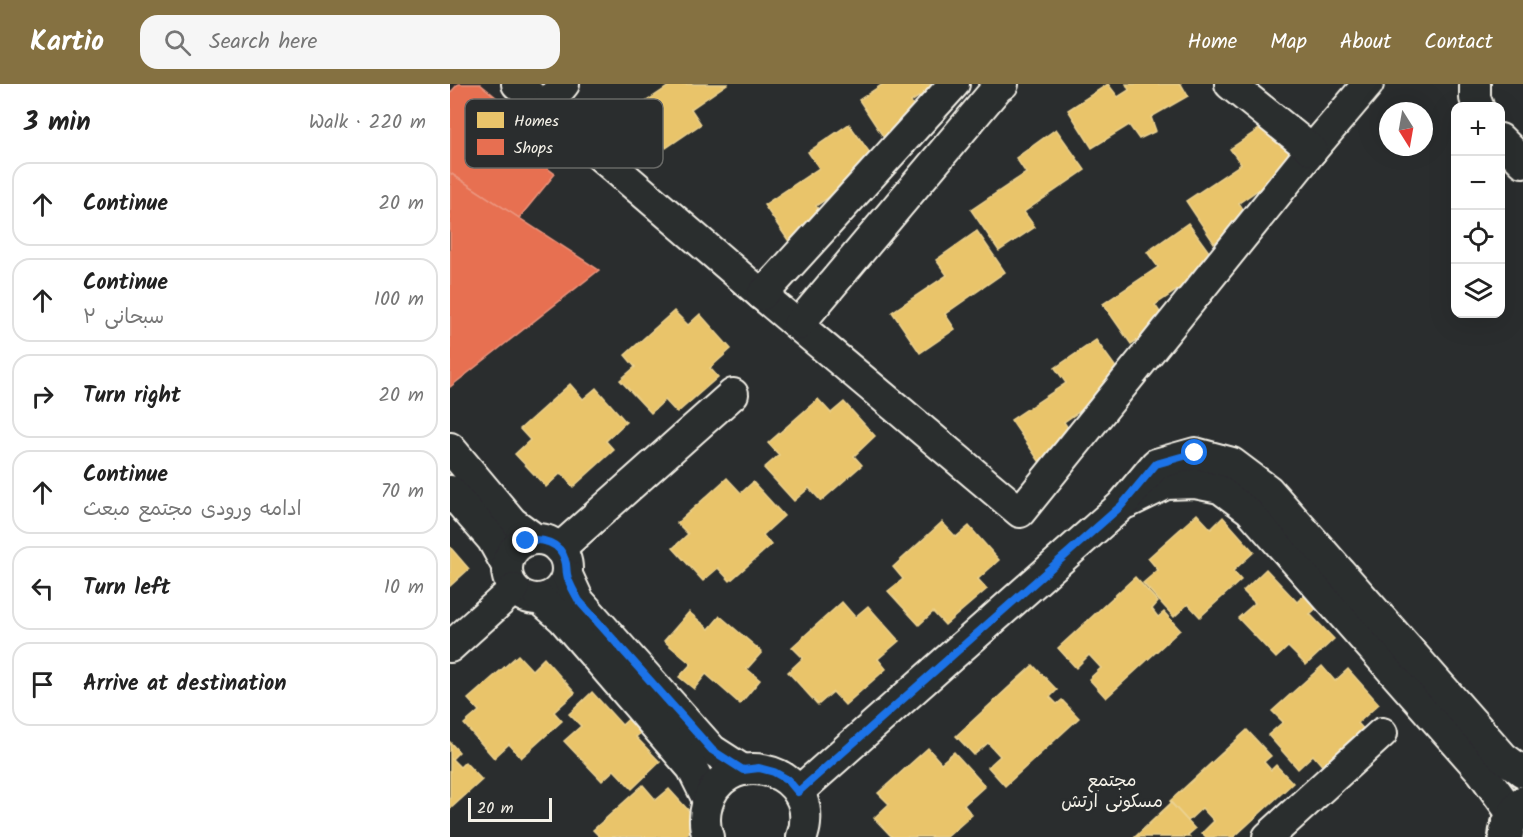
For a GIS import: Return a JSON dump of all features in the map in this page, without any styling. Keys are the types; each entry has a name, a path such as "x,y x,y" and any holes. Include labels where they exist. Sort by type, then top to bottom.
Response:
{"street":[{"path":"517,84 535,99"},
{"path":"552,99 564,84"},
{"path":"762,295 954,84"},
{"path":"798,325 998,87 1003,84"},
{"path":"1230,84 1312,150"},
{"path":"615,168 1020,512 1312,150 1368,84"},
{"path":"1475,84 1476,102"},
{"path":"1505,144 1523,162"},
{"path":"554,554 732,394"},
{"path":"450,448 512,522 554,554 579,601 712,750 743,770"},
{"path":"798,792 1121,506 1156,464 1195,453 1232,463 1268,490 1296,543 1482,772 1514,818"},
{"path":"450,491 492,539 520,585 563,619 692,768 708,800"},
{"path":"526,541 554,554 563,584 557,591 549,597 520,585 509,558 518,545 526,541"},
{"path":"1296,543 1503,757 1523,772"},
{"path":"450,647 520,585"},
{"path":"1268,837 1382,732"},
{"path":"708,837 705,831 704,815 708,800 716,786 728,776 743,770 759,768 774,772 788,780 798,792 804,807 806,823 802,837"}],"building: Homes":[{"path":"672,84 727,84 691,109 701,124 666,148 663,144 663,99 650,99"},
{"path":"883,84 938,84 911,102 922,117 886,141 859,100"},
{"path":"1108,84 1118,97 1129,90 1126,84 1181,84 1188,96 1151,117 1156,131 1139,139 1129,125 1092,148 1068,110"},
{"path":"1271,121 1300,161 1239,203 1249,218 1214,243 1186,201 1241,164 1230,149"},
{"path":"849,124 878,164 816,206 827,222 792,246 764,205 819,168 808,152"},
{"path":"1056,129 1085,170 1024,212 1035,227 999,251 971,210 1026,173 1016,158"},
{"path":"1188,223 1217,263 1155,305 1166,321 1131,344 1103,304 1158,267 1147,252"},
{"path":"977,231 1005,272 945,314 955,329 920,353 892,312 947,275 936,260"},
{"path":"674,311 688,325 700,314 731,349 710,368 718,377 677,413 665,400 651,413 620,380 635,367 625,355"},
{"path":"1096,340 1125,380 1064,422 1074,437 1039,461 1011,420 1066,383 1055,368"},
{"path":"570,384 583,399 596,388 626,422 606,441 614,450 573,487 561,473 546,487 515,454 530,440 520,429"},
{"path":"818,399 831,413 844,402 875,436 854,456 862,465 821,501 809,488 794,501 764,468 779,455 768,443"},
{"path":"727,478 741,493 753,482 784,516 763,535 771,545 730,581 718,568 703,581 673,548 688,534 677,523"},
{"path":"1197,514 1211,529 1223,517 1254,552 1233,571 1241,580 1200,617 1188,604 1174,617 1143,583 1158,570 1148,558"},
{"path":"942,522 956,537 969,526 999,560 978,579 987,589 945,625 933,612 919,625 888,591 903,579 893,567"},
{"path":"450,547 469,569 450,586"},
{"path":"1266,569 1297,602 1310,589 1323,602 1310,614 1334,639 1306,665 1288,647 1276,658 1238,618 1255,603 1243,591"},
{"path":"1135,577 1158,602 1152,609 1158,617 1164,612 1180,630 1106,698 1089,679 1101,668 1089,655 1076,668 1058,648"},
{"path":"842,602 855,617 868,606 899,641 878,659 886,669 845,705 833,692 818,705 788,672 803,658 792,647"},
{"path":"689,612 709,629 720,616 762,652 747,669 760,680 740,704 706,674 694,689 679,677 691,664 664,641"},
{"path":"518,655 532,670 544,658 575,693 554,712 562,721 521,758 509,744 494,758 464,724 479,711 468,699"},
{"path":"1033,665 1057,690 1050,697 1057,704 1062,700 1079,718 1005,786 988,767 1000,756 988,743 974,755 956,736"},
{"path":"1322,666 1335,681 1348,669 1379,704 1358,723 1366,732 1325,769 1313,755 1298,769 1268,735 1283,722 1272,711"},
{"path":"592,692 622,725 636,712 649,725 636,737 660,762 632,789 614,770 602,781 564,741 581,726 569,714"},
{"path":"1247,730 1271,756 1264,762 1271,770 1276,765 1293,783 1234,837 1206,837 1202,833 1214,821 1202,808 1188,821 1170,801"},
{"path":"450,742 459,752 452,759 460,767 465,762 482,780 450,809"},
{"path":"928,748 941,763 954,752 985,786 964,805 972,815 947,837 892,837 874,818 889,804 878,793"},
{"path":"643,785 656,800 669,789 700,823 685,837 600,837 593,830"},
{"path":"1171,803 1195,829 1188,835 1190,837 1135,837"}],"building: Shops":[{"path":"458,84 480,84 498,99 465,99 465,168 547,168 555,174 519,218 450,173 450,93"},
{"path":"450,173 599,270 450,387"}],"district":[{"name":"مجتمع مسکونی ارتش","path":"1112,790"}],"route":[{"path":"526,541 544,540 560,549 565,557 567,575 579,601 712,750 743,770 759,768 774,772 788,780 798,792 1121,506 1156,464 1195,453"}]}
